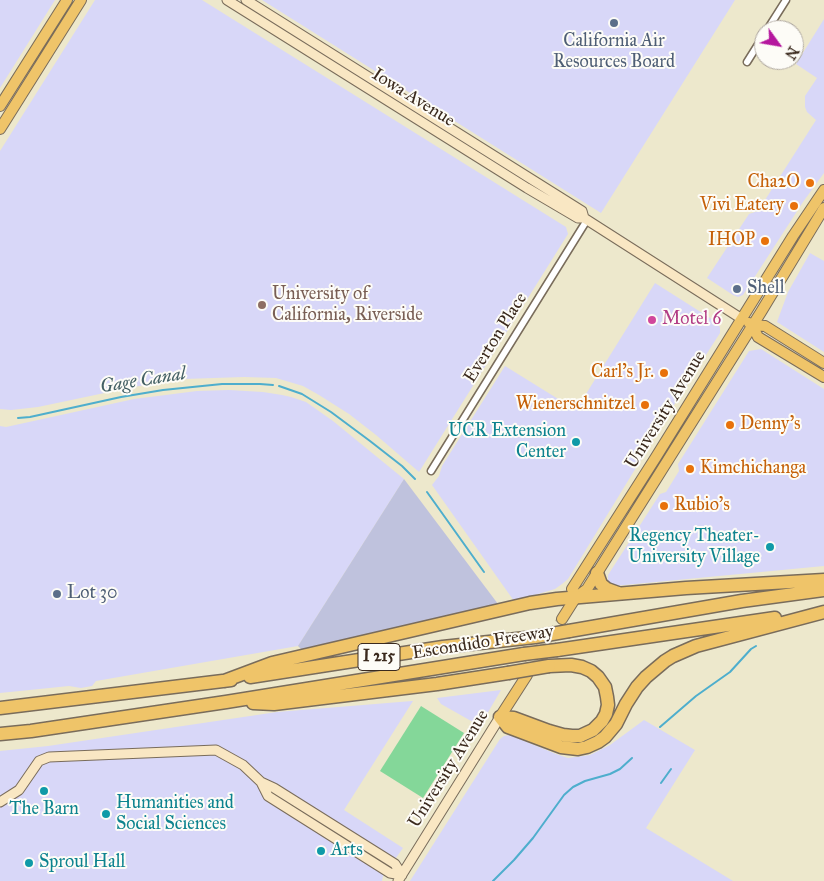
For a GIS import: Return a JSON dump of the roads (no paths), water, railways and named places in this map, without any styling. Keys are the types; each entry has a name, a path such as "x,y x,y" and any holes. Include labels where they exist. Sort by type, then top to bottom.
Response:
{"highway":[{"path":"597,573 601,584 607,589 618,593"},
{"path":"224,681 272,664 530,603 618,593 824,580"},
{"name":"Escondido Freeway","path":"1,708 224,681 443,647 569,631 742,601 824,590"},
{"path":"500,717 508,727 561,747 578,749 587,747 605,737 616,724 637,687 664,661 696,646 824,611"},
{"name":"Escondido Freeway","path":"0,734 226,702 524,654 824,611"},
{"path":"226,702 274,704 437,684 549,666 571,665 591,671 605,687 608,696 606,714 602,721 593,730 580,736 563,735 514,718 500,717"},
{"path":"0,739 31,731"}],"main road":[{"path":"0,106 66,0"},
{"path":"0,129 81,0"},
{"name":"University Avenue","path":"576,597 572,589 824,190"},
{"path":"802,245 799,241 800,237 812,207"},
{"name":"University Avenue","path":"562,619 576,597 587,589 824,208"},
{"name":"Iowa Avenue","path":"742,319 752,325 765,326 824,363"},
{"name":"Iowa Avenue","path":"752,325 758,337 824,377"},
{"name":"University Avenue","path":"500,717 527,674"}],"street":[{"name":"Iowa Avenue","path":"227,0 527,188 578,218 585,219 742,319"},
{"name":"Iowa Avenue","path":"246,0 582,211 585,219"},
{"path":"773,20 786,0"},
{"path":"747,62 754,51"},
{"name":"Everton Place","path":"431,471 585,219"},
{"name":"University Avenue","path":"400,878 500,717"},
{"path":"0,802 19,790 44,758 54,756 216,750 243,765 261,782 274,788 395,864 400,878"}],"waterway":[{"name":"Gage Canal","path":"18,418 163,390 222,384 273,385"},
{"name":"Gage Canal","path":"279,386 302,394 331,412 402,466 415,479"},
{"name":"Gage Canal","path":"427,492 484,572"},
{"path":"660,727 696,696 730,672 756,646"},
{"path":"493,881 533,838 564,795 573,787 585,781 610,774 620,769 632,758"},
{"path":"661,783 671,769"}],"tunnel":[{"path":"527,674 562,619"}],"place":[{"name":"California Air Resources Board","path":"614,23"},
{"name":"Cha2O","path":"810,183"},
{"name":"Vivi Eatery","path":"794,206"},
{"name":"IHOP","path":"765,241"},
{"name":"Shell","path":"737,289"},
{"name":"University of California, Riverside","path":"262,305"},
{"name":"Motel 6","path":"652,320"},
{"name":"Carl's Jr.","path":"664,373"},
{"name":"Wienerschnitzel","path":"645,405"},
{"name":"Denny's","path":"730,425"},
{"name":"UCR Extension Center","path":"576,442"},
{"name":"Kimchichanga","path":"690,469"},
{"name":"Rubio's","path":"664,506"},
{"name":"Regency Theater- University Village","path":"770,547"},
{"name":"Lot 30","path":"57,594"},
{"name":"The Barn","path":"44,791"},
{"name":"Humanities and Social Sciences","path":"106,814"},
{"name":"Arts","path":"321,851"},
{"name":"Sproul Hall","path":"29,863"}]}
